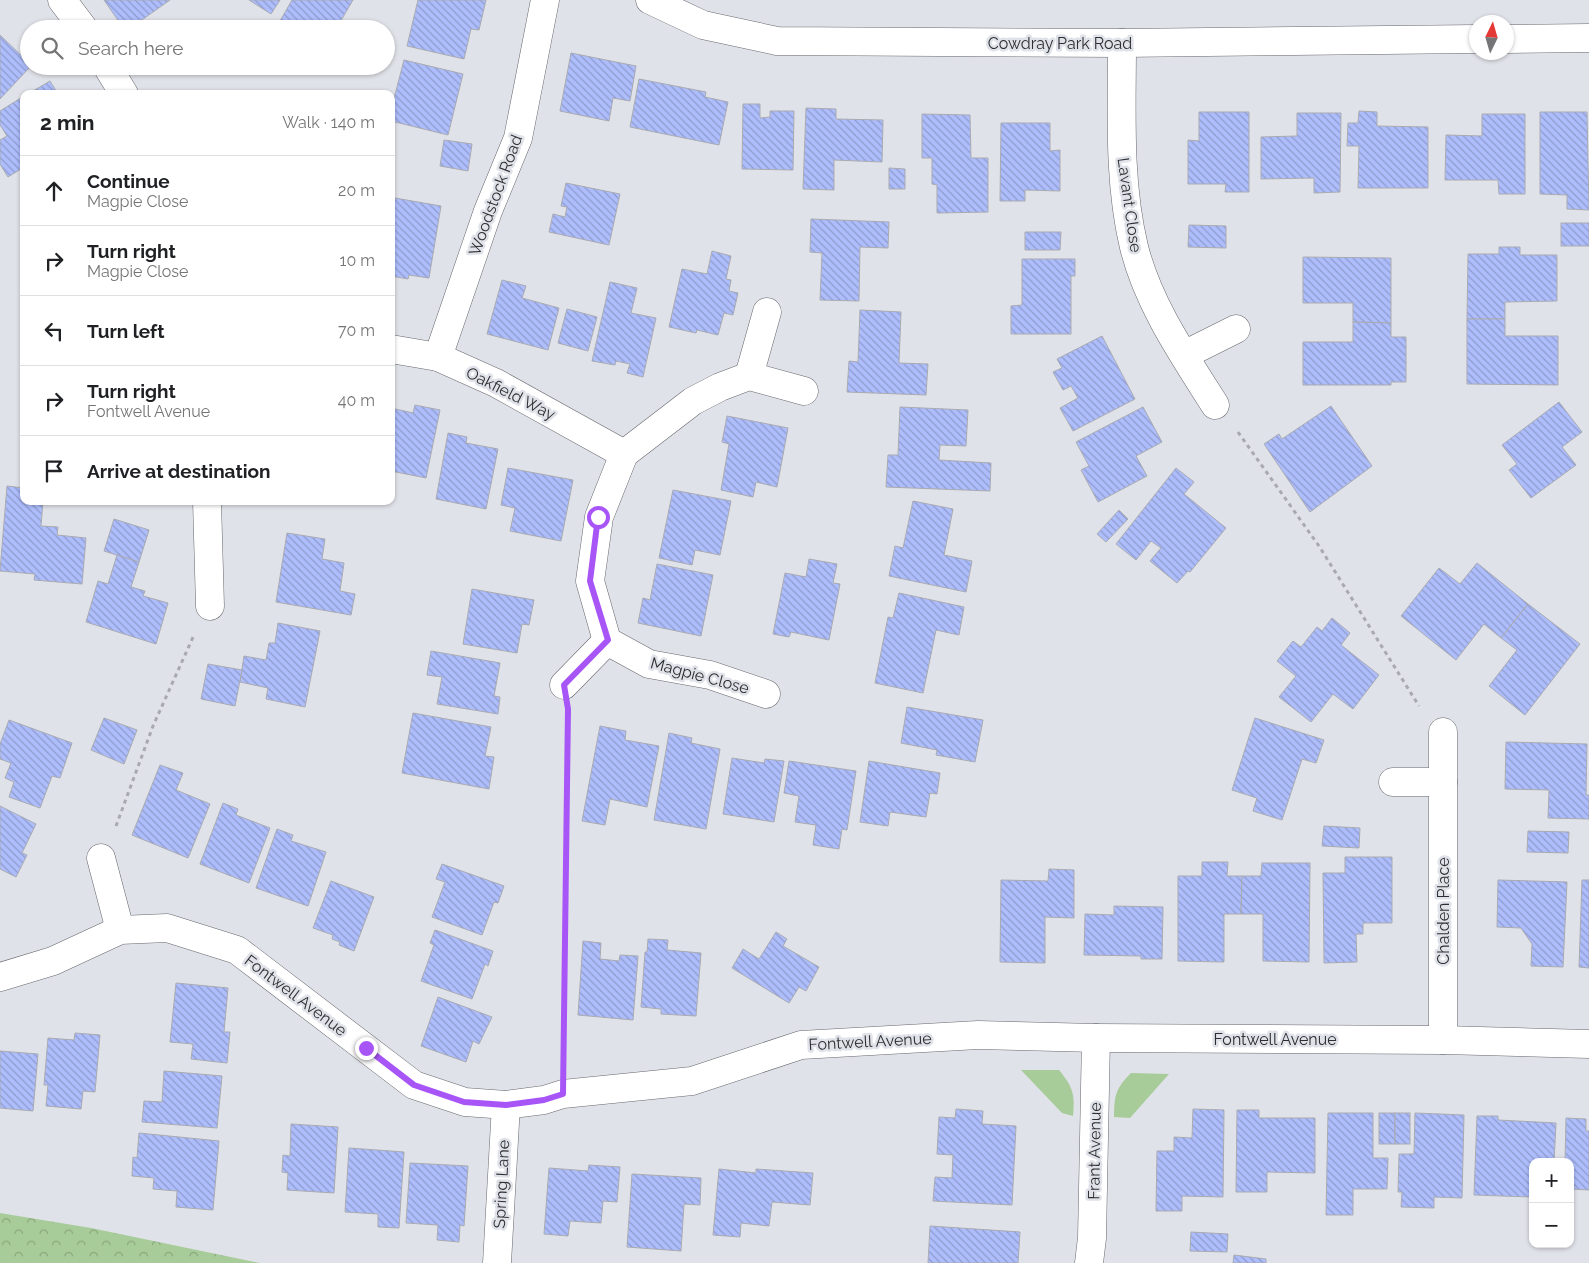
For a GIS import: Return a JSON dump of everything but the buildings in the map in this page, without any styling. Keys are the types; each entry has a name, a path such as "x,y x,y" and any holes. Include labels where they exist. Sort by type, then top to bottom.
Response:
{"street":[{"path":"62,0 77,20"},
{"name":"Woodstock Road","path":"438,357 488,210 518,138 545,0"},
{"name":"Cowdray Park Road","path":"650,0 703,26 777,41 1122,43 1469,39"},
{"path":"1514,39 1589,38"},
{"name":"Lavant Close","path":"1122,43 1123,170 1134,247 1148,289 1184,356 1215,405"},
{"path":"112,75 122,90"},
{"path":"750,376 767,312"},
{"path":"1184,356 1236,329"},
{"name":"Oakfield Way","path":"395,349 438,357 496,383 624,454"},
{"path":"564,685 608,640 590,581 598,517 624,454 693,401 720,387 750,376 804,391"},
{"path":"207,505 210,606"},
{"name":"Magpie Close","path":"608,640 649,664 710,675 766,694"},
{"name":"Chalden Place","path":"1442,1040 1443,732"},
{"path":"1394,782 1443,782"},
{"path":"101,858 120,930"},
{"name":"Fontwell Avenue","path":"0,977 54,961 120,930 167,928 237,950 414,1085 464,1102 506,1105 544,1100 563,1094 692,1081 801,1045 978,1035 1096,1038 1442,1040 1589,1044"},
{"name":"Frant Avenue","path":"1088,1263 1092,1238 1096,1038"},
{"name":"Spring Lane","path":"497,1263 506,1105"}],"path":[{"path":"1215,405 1224,413 1319,546 1426,718 1443,732"},
{"path":"101,858 110,840 153,726 199,624 210,606"},
{"path":"563,1094 568,709 564,685"}],"green space":[{"path":"1021,1070 1059,1070 1072,1091 1074,1102 1073,1116 1062,1113"},
{"path":"1131,1073 1169,1074 1130,1118 1114,1117 1117,1092"},
{"path":"0,1213 91,1228 260,1263 0,1263"}],"route":[{"path":"366,1048 414,1085 464,1102 506,1105 544,1100 563,1094 568,709 564,685 608,640 590,581 598,517"}]}
